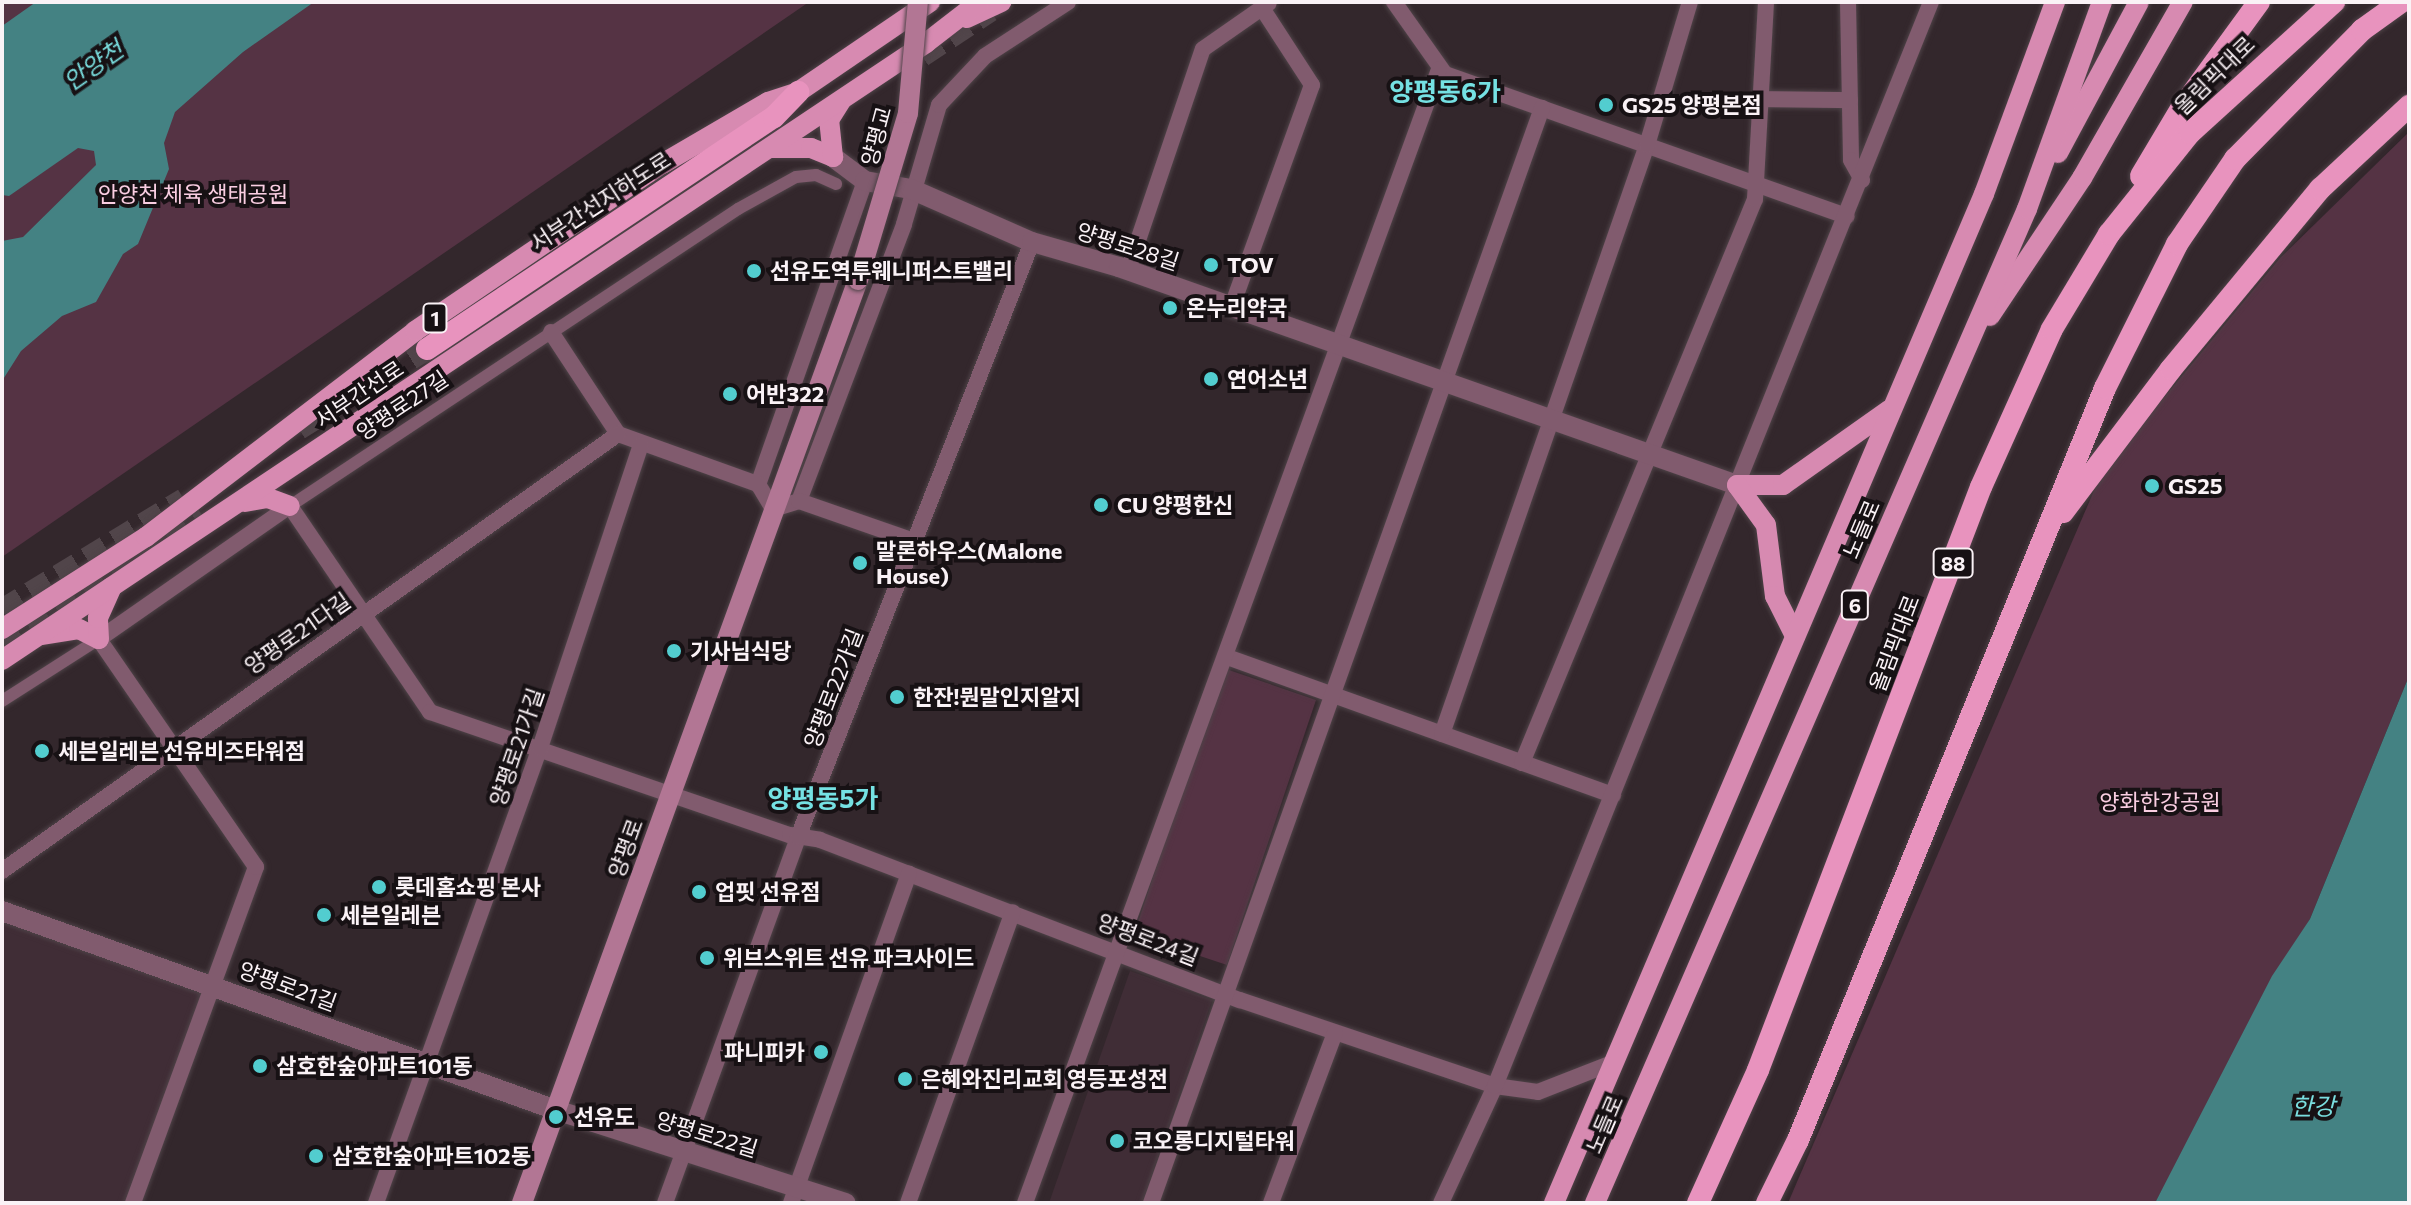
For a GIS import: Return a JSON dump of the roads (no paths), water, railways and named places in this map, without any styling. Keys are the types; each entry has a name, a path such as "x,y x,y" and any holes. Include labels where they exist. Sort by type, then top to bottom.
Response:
{"highway":[{"path":"2109,234 2181,109 2259,2"},
{"name":"올림픽대로","path":"1698,1203 1758,1070 1981,487 2052,329 2109,234 2190,133 2334,2"},
{"path":"1767,1203 2105,388 2177,244 2235,159 2362,30 2401,2"},
{"name":"서부간선지하도로","path":"427,349 774,117 798,92"},
{"path":"2044,537 2320,189 2409,106"}],"main road":[{"name":"양평교","path":"858,280 908,113 918,2"},
{"name":"서부간선로","path":"2,629 146,537 403,340 662,164 768,102 798,92 930,2"},
{"name":"서부간선로","path":"2,660 956,23 979,2"},
{"path":"956,23 1001,2"},
{"name":"노들로","path":"1554,1203 1984,194 2055,2"},
{"name":"노들로","path":"1595,1203 2027,209 2102,2"},
{"path":"2096,84 2127,2"},
{"path":"2027,209 2139,2"},
{"path":"1960,363 2082,178 2183,2"},
{"path":"767,149 811,148 833,157 829,120 841,100"},
{"name":"양평로","path":"522,1203 858,280"},
{"path":"1737,485 1783,485 1893,408"},
{"path":"237,503 268,498 290,506 290,484 306,458"},
{"path":"1737,485 1766,525 1775,596 1795,636"},
{"path":"41,635 79,629 99,639 98,618 112,587"}],"street":[{"path":"799,501 904,224 926,135 950,87 985,56 1068,2"},
{"path":"1394,2 1439,69 1847,216"},
{"path":"1442,734 1647,145 1690,2"},
{"path":"1522,763 1759,184 1766,2"},
{"path":"1848,2 1851,160 1862,180"},
{"path":"1441,1203 1495,1086 1862,180 1931,2"},
{"path":"1128,270 1203,49 1266,5 1312,85 1232,306"},
{"path":"1025,1203 1121,952 1439,69"},
{"path":"1762,99 1850,100"},
{"path":"1151,1203 1542,108"},
{"name":"양평로28길","path":"833,157 865,181 911,189 1032,242 1128,270 1737,485"},
{"name":"양평로27길","path":"2,701 738,209 796,177 816,175 836,184"},
{"path":"758,484 865,181"},
{"name":"양평로22가길","path":"665,1203 798,837 1032,242"},
{"path":"551,332 618,434 641,445 758,484 773,509 799,501 914,541"},
{"name":"양평로21다길","path":"2,871 618,434"},
{"name":"양평로21가길","path":"376,1203 540,748 641,445"},
{"name":"양평로24길","path":"290,506 430,712 909,873 1335,1033 1495,1086 1538,1092 1612,1063"},
{"path":"99,639 256,867 133,1203"},
{"path":"1227,657 1613,795"},
{"path":"794,1195 909,873"},
{"name":"양평로21길","path":"2,911 556,1110"},
{"path":"908,1203 1013,912"},
{"path":"1271,1203 1335,1033"},
{"name":"양평로22길","path":"556,1110 794,1195 845,1203"}],"water":[{"name":"안양천","path":"36,2 314,2 243,52 175,112 164,143 169,169 138,244 123,254 96,302 62,316 21,351 2,381 2,241 23,237 96,165 94,151 78,148 9,196 2,195 2,26"},
{"name":"한강","path":"2409,676 2409,1203 2155,1203 2272,976 2310,919"}],"tunnel":[{"path":"922,56 990,11"},
{"path":"299,429 427,349"},
{"path":"2,610 184,499"},
{"path":"2,646 202,516"}],"place":[{"name":"GS25 양평본점","path":"1606,105"},
{"name":"TOV","path":"1211,265"},
{"name":"선유도역투웨니퍼스트밸리","path":"754,271"},
{"name":"온누리약국","path":"1170,308"},
{"name":"연어소년","path":"1211,379"},
{"name":"어반322","path":"730,394"},
{"name":"GS25","path":"2152,486"},
{"name":"CU 양평한신","path":"1101,505"},
{"name":"말론하우스(Malone House)","path":"860,563"},
{"name":"기사님식당","path":"674,651"},
{"name":"한잔!뭔말인지알지","path":"897,697"},
{"name":"세븐일레븐 선유비즈타워점","path":"42,751"},
{"name":"롯데홈쇼핑 본사","path":"379,887"},
{"name":"업핏 선유점","path":"699,892"},
{"name":"세븐일레븐","path":"324,915"},
{"name":"위브스위트 선유 파크사이드","path":"707,958"},
{"name":"파니피카","path":"821,1052"},
{"name":"삼호한숲아파트101동","path":"260,1066"},
{"name":"은혜와진리교회 영등포성전","path":"905,1079"},
{"name":"선유도","path":"556,1117"},
{"name":"코오롱디지털타워","path":"1117,1141"},
{"name":"삼호한숲아파트102동","path":"316,1156"}],"district":[{"name":"양평동6가","path":"1445,91"},
{"name":"양평동5가","path":"823,798"}],"park label":[{"name":"안양천 체육 생태공원","path":"193,194"},
{"name":"양화한강공원","path":"2160,802"}]}
